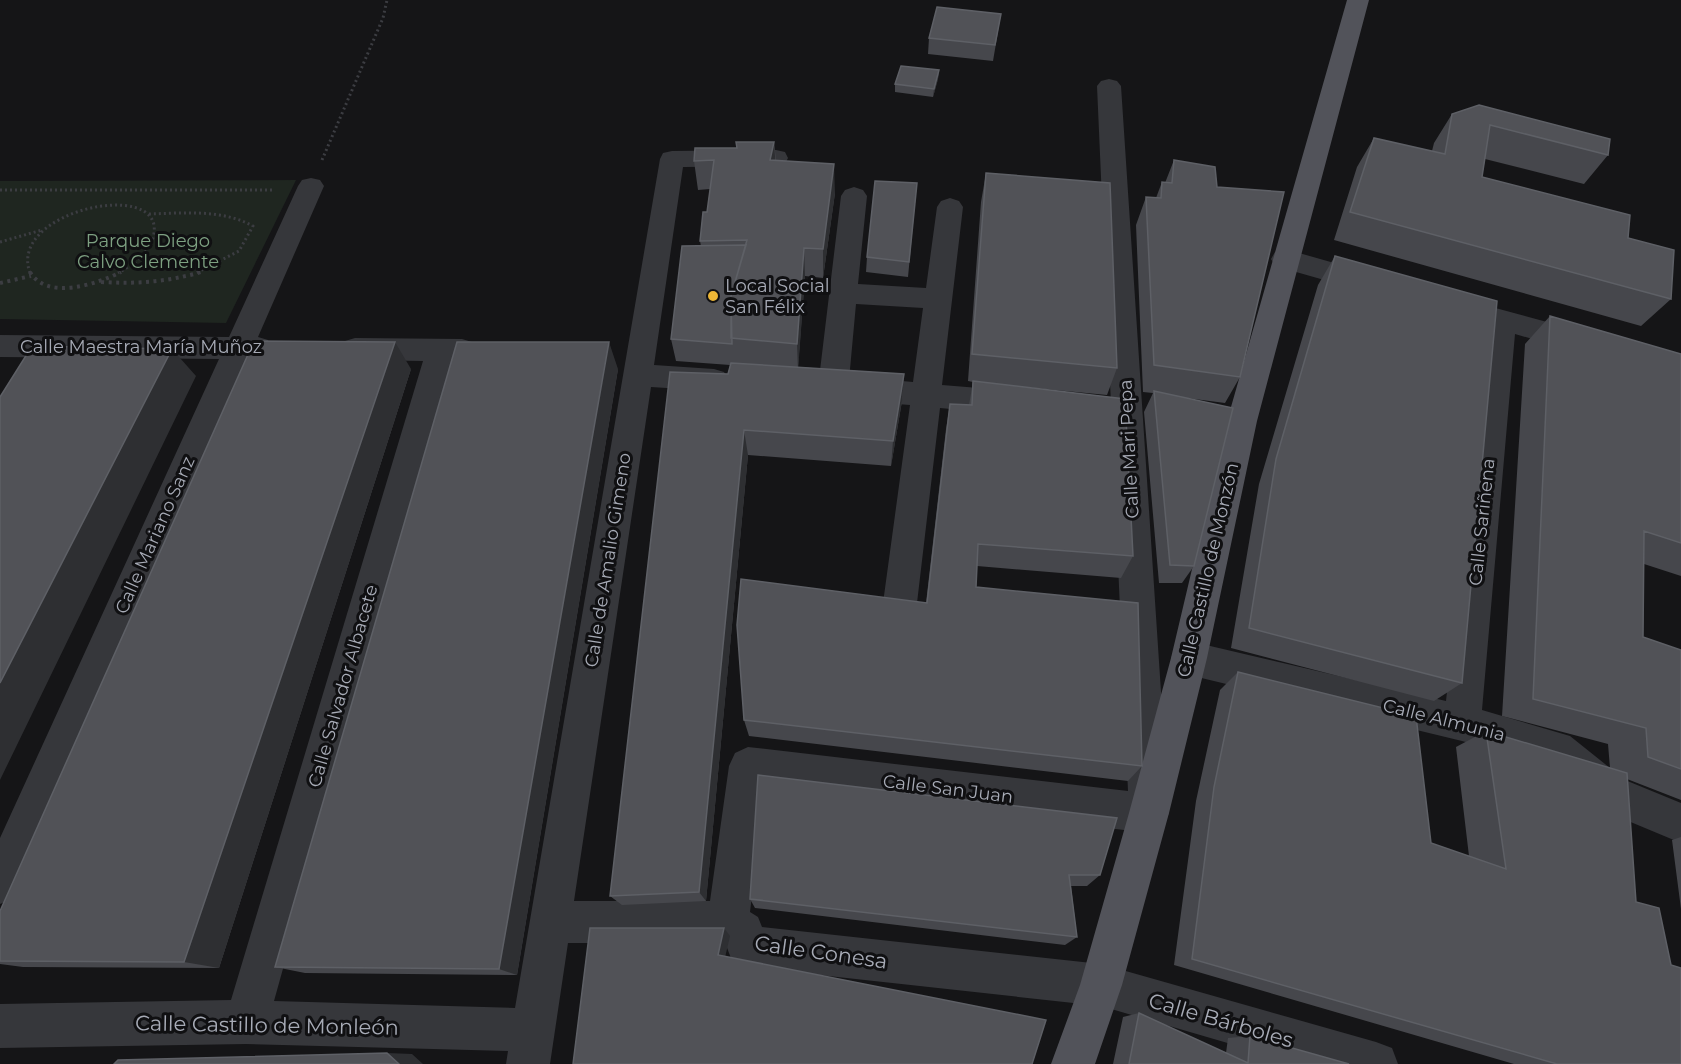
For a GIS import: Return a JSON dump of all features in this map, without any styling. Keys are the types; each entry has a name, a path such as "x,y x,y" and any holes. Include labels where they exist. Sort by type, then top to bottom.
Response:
{"main road":[{"name":"Calle Castillo de Monzón","path":"1073,1064 1101,985 1189,658 1231,419 1285,259 1358,0"}],"street":[{"name":"Calle Mari Pepa","path":"1109,86 1149,813"},
{"name":"Calle de Amalio Gimeno","path":"531,1047 632,359 672,159 776,158"},
{"name":"Calle Mariano Sanz","path":"0,884 310,188"},
{"path":"854,196 843,293 822,386 927,393 1045,406"},
{"path":"900,603 950,207"},
{"path":"1285,259 1603,348"},
{"path":"843,293 938,299"},
{"name":"Calle Sariñena","path":"1462,723 1502,320"},
{"name":"Calle Maestra María Muñoz","path":"0,346 286,348"},
{"path":"18,375 35,346"},
{"path":"333,348 488,350"},
{"name":"Calle Salvador Albacete","path":"246,1022 441,349"},
{"path":"632,359 741,381"},
{"path":"1102,603 1138,607"},
{"name":"Calle Almunia","path":"1189,658 1462,723 1557,749 1611,794 1681,823"},
{"name":"Calle San Juan","path":"728,922 748,766 1149,813"},
{"path":"551,922 728,922"},
{"name":"Calle Conesa","path":"728,922 744,932 747,946 1101,985"},
{"name":"Calle Bárboles","path":"1101,985 1376,1064"},
{"name":"Calle Castillo de Monleón","path":"0,1026 246,1022 531,1047"}],"path":[{"path":"0,190 310,188 383,18 387,0"},
{"path":"0,242 45,229 72,214 102,205 123,204 148,214 194,213 246,220 253,226 239,251 206,270 174,280 139,284 97,282"},
{"path":"45,229 32,243 26,256 28,272 38,281 55,286 74,287 97,282 123,271 141,258 154,238 154,224 148,214"},
{"path":"0,283 32,276"}],"green space":[{"name":"Parque Diego Calvo Clemente","path":"296,180 226,323 0,319 0,181"}],"building":[{"path":"937,7 1001,14 995,45 929,38"},
{"path":"901,66 939,70 934,89 895,84"},
{"path":"1479,105 1610,139 1608,155 1490,125 1482,177 1630,215 1628,238 1674,250 1671,299 1350,212 1374,138 1445,154 1452,114"},
{"path":"736,142 774,142 770,160 834,164 823,249 804,248 797,344 731,338 731,296 747,240 700,241 703,212 707,212 714,160 694,161 695,148 737,148"},
{"path":"1174,160 1215,167 1217,187 1284,192 1240,377 1154,365 1146,197 1161,198 1162,182 1172,183"},
{"path":"986,173 1110,183 1117,368 972,354"},
{"path":"875,181 917,183 909,262 867,257"},
{"name":"Local Social San Félix","path":"746,245 731,296 732,344 671,339 682,246"},
{"path":"1335,256 1497,301 1462,683 1249,628 1276,459"},
{"path":"1550,316 1681,354 1681,543 1644,531 1643,637 1681,650 1681,769 1648,757 1646,728 1533,699"},
{"path":"254,341 395,342 184,962 0,961 0,911"},
{"path":"457,342 609,342 499,969 275,967"},
{"path":"32,346 172,349 0,683 0,397"},
{"path":"731,363 904,374 893,441 744,430 699,892 610,896 670,372 728,374"},
{"path":"973,381 1125,399 1133,556 978,544 976,587 1138,603 1142,766 744,720 737,625 741,579 927,603 950,404 972,405"},
{"path":"1154,391 1233,408 1194,566 1170,565"},
{"path":"1238,672 1416,716 1431,843 1506,869 1486,731 1627,773 1636,902 1659,908 1671,965 1681,968 1681,1064 1557,1064 1192,959 1214,787"},
{"path":"758,775 1117,818 1100,875 1069,875 1077,937 750,899"},
{"path":"590,928 724,928 718,955 1046,1020 1032,1064 573,1064"},
{"path":"1139,1013 1248,1063 1250,1036 1349,1064 1129,1064"},
{"path":"387,1053 399,1064 114,1064 118,1060"}],"place":[{"name":"Local Social San Félix","path":"713,296"}]}
